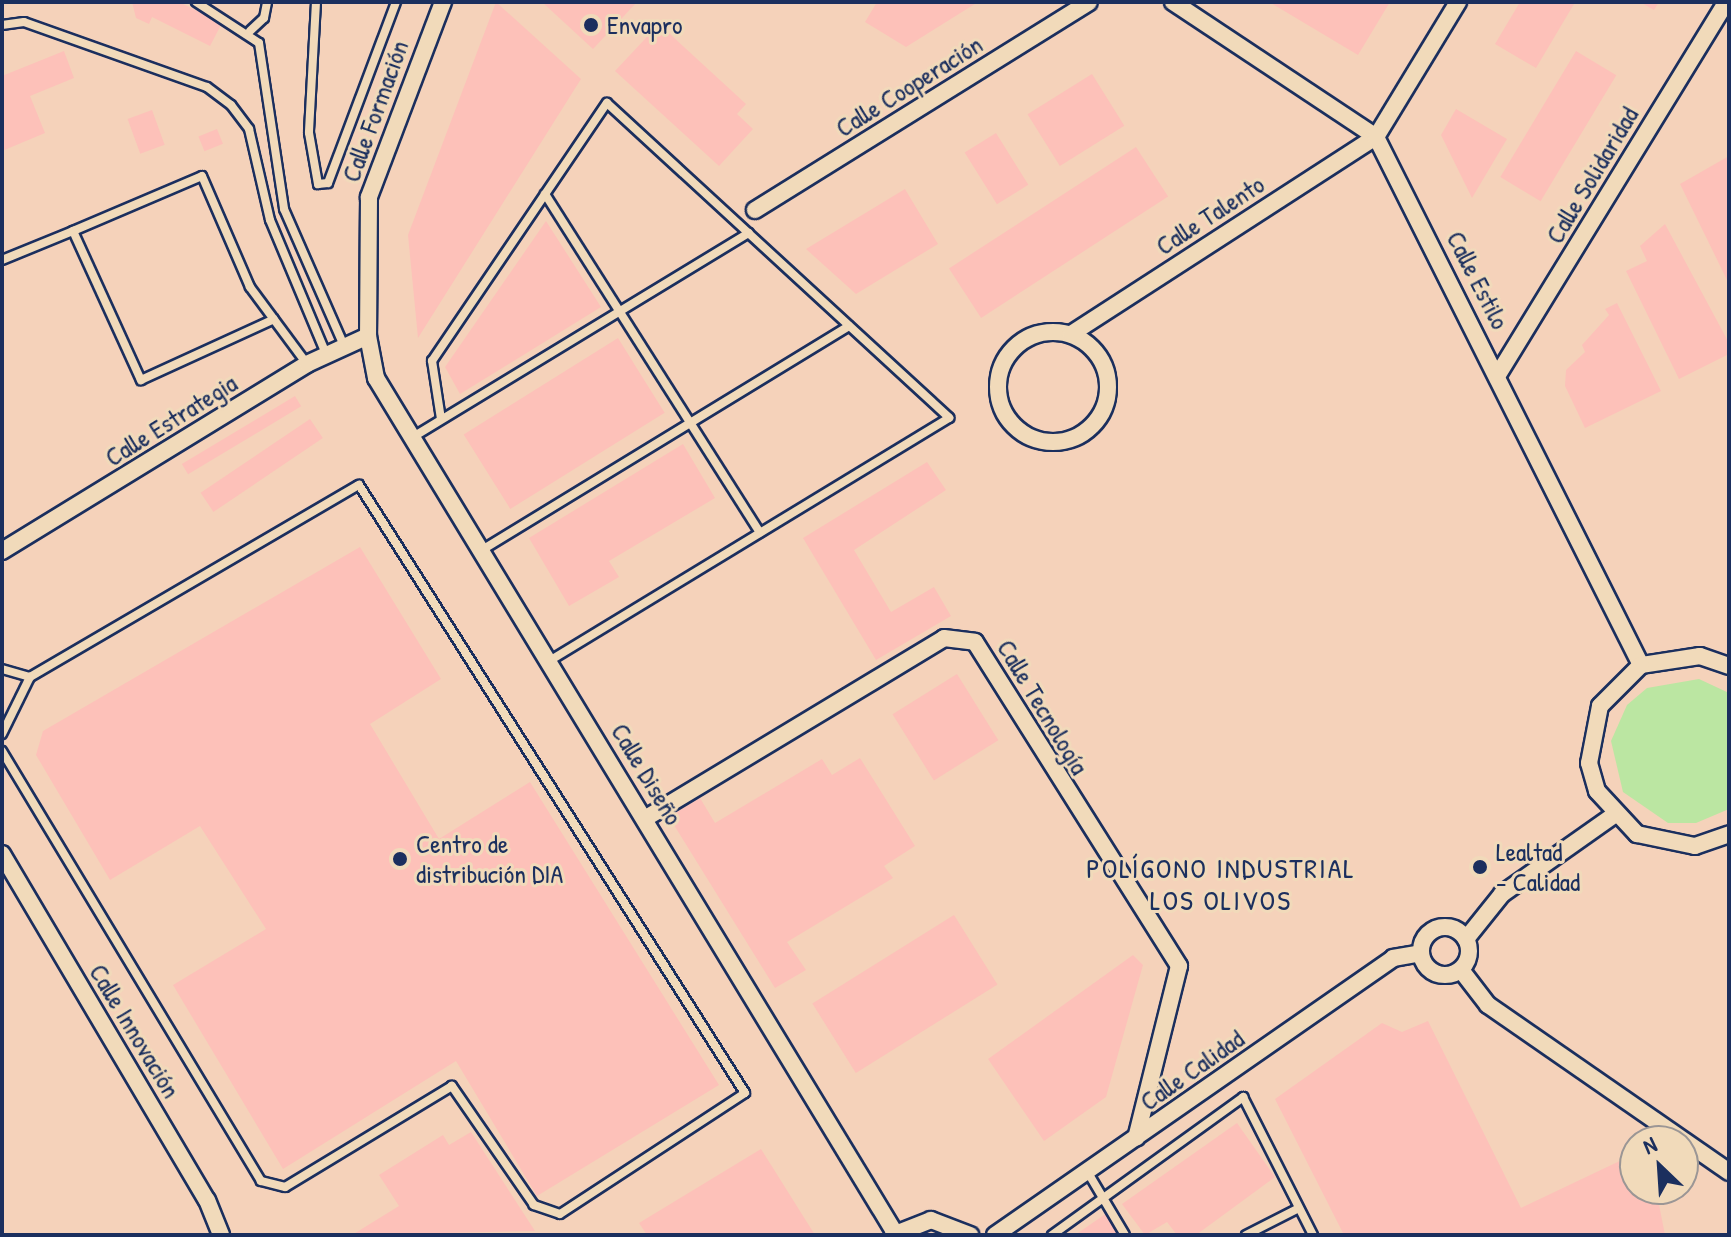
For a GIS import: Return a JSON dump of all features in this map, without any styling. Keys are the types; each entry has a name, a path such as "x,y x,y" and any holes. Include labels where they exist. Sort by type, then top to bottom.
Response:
{"street":[{"name":"Calle Formación","path":"368,336 369,197 443,2"},
{"name":"Calle Cooperación","path":"755,210 1089,2"},
{"name":"Calle Estilo","path":"1173,2 1376,137 1499,373 1641,665"},
{"path":"1376,137 1458,2"},
{"name":"Calle Solidaridad","path":"1499,373 1726,2"},
{"name":"Calle Talento","path":"1071,334 1376,137"},
{"path":"1071,334 1102,362 1105,405 1085,432 1035,439 1003,411 1000,369 1028,337 1071,334"},
{"name":"Calle Estrategia","path":"2,551 307,364 368,336"},
{"name":"Calle Diseño","path":"368,336 376,378 646,818 894,1234"},
{"name":"Calle Tecnología","path":"646,818 944,638 975,642 1179,966 1136,1138"},
{"path":"1727,841 1665,844 1614,815 1597,791 1590,734 1600,706 1641,665 1700,656 1729,665"},
{"path":"1614,815 1502,894 1466,939 1461,970 1488,1005 1729,1172"},
{"name":"Calle Innovación","path":"2,854 207,1200 221,1235"},
{"path":"1461,970 1435,974 1420,953 1437,928 1466,939"},
{"name":"Calle Calidad","path":"995,1235 1393,958 1420,953"},
{"path":"894,1234 931,1220 970,1235"}],"lane":[{"path":"196,2 250,31 265,57 268,140 284,209 344,346"},
{"path":"250,31 264,18 267,2"},
{"path":"316,2 309,133 318,184 328,183 396,2"},
{"path":"2,25 24,22 207,87 231,105 249,129 270,220 326,354"},
{"path":"441,419 432,361 607,103 949,418 550,661"},
{"path":"2,260 202,176 250,287 307,364"},
{"path":"545,194 760,533"},
{"path":"73,231 141,380 274,319"},
{"path":"413,437 749,233"},
{"path":"482,550 849,326"},
{"path":"2,734 30,677 359,485 745,1093 560,1214 534,1205 452,1086 285,1187 261,1181 2,751"},
{"path":"2,669 30,677"},
{"path":"1052,1235 1243,1097 1313,1235"},
{"path":"1087,1171 1106,1197 1125,1235"},
{"path":"1246,1235 1299,1208"}],"shaded area":[{"path":"2,2 1729,2 1729,1235 2,1235"}],"green space":[{"path":"1699,679 1729,693 1729,809 1696,823 1668,823 1623,792 1611,741 1627,705 1647,688"}],"building":[{"path":"132,2 179,2 222,23 210,46 152,17 149,24 136,18"},
{"path":"496,2 581,79 418,338 408,235"},
{"name":"Envapro","path":"542,2 637,2 593,49"},
{"path":"877,2 978,2 906,47 865,22"},
{"path":"1269,2 1390,2 1358,55"},
{"path":"1520,2 1574,4 1536,68 1495,44"},
{"path":"1640,2 1659,2 1654,10"},
{"path":"659,24 746,104 737,114 753,129 719,166 615,71"},
{"path":"64,51 74,78 30,96 45,133 2,151 2,76"},
{"path":"1576,51 1616,75 1541,201 1500,177"},
{"path":"1092,74 1124,126 1060,166 1028,114"},
{"path":"1456,109 1507,139 1472,198 1441,135"},
{"path":"152,110 165,145 140,154 128,119"},
{"path":"217,129 223,144 204,151 198,136"},
{"path":"996,133 1028,185 997,204 965,153"},
{"path":"1136,147 1168,196 981,318 949,268"},
{"path":"1729,156 1729,284 1680,184"},
{"path":"905,189 938,244 856,294 806,249"},
{"path":"546,221 601,307 460,394 445,367"},
{"path":"1665,224 1729,343 1729,354 1679,379 1626,271 1647,261 1640,246"},
{"path":"1617,303 1661,391 1585,428 1565,386 1566,370 1585,352 1582,345 1609,315 1605,309"},
{"path":"618,338 665,413 510,509 464,434"},
{"path":"295,396 301,406 188,474 182,464"},
{"path":"310,419 323,438 213,512 201,493"},
{"path":"683,444 715,498 609,561 619,577 569,606 529,538"},
{"path":"927,462 946,490 854,550 891,612 934,587 951,616 876,660 803,538"},
{"name":"Centro de distribución DIA","path":"360,547 441,679 370,724 439,839 530,782 719,1085 537,1196 456,1061 283,1169 173,985 266,929 200,826 110,880 36,755 43,731"},
{"path":"957,674 998,740 934,780 893,714"},
{"path":"860,758 915,846 884,866 893,878 787,942 806,970 775,988 669,817 700,798 715,823 822,759 832,775"},
{"path":"954,915 997,985 856,1073 812,1003"},
{"path":"1133,955 1143,965 1106,1097 1044,1141 988,1059"},
{"path":"1428,1021 1521,1208 1619,1161 1619,1205 1659,1205 1665,1235 1344,1235 1275,1099 1382,1023 1402,1032"},
{"path":"1237,1123 1275,1177 1196,1235 1177,1235 1167,1222 1145,1235 1122,1204"},
{"path":"471,1132 535,1231 352,1235 399,1206 379,1175 443,1135 449,1145"},
{"path":"761,1149 815,1235 647,1235 639,1223"},
{"path":"1107,1213 1117,1235 1075,1235"}],"place":[{"name":"Envapro","path":"591,25"},
{"name":"Centro de distribución DIA","path":"400,859"},
{"name":"Lealtad - Calidad","path":"1480,867"}],"district":[{"name":"POLÍGONO INDUSTRIAL LOS OLIVOS","path":"1221,884"}]}
